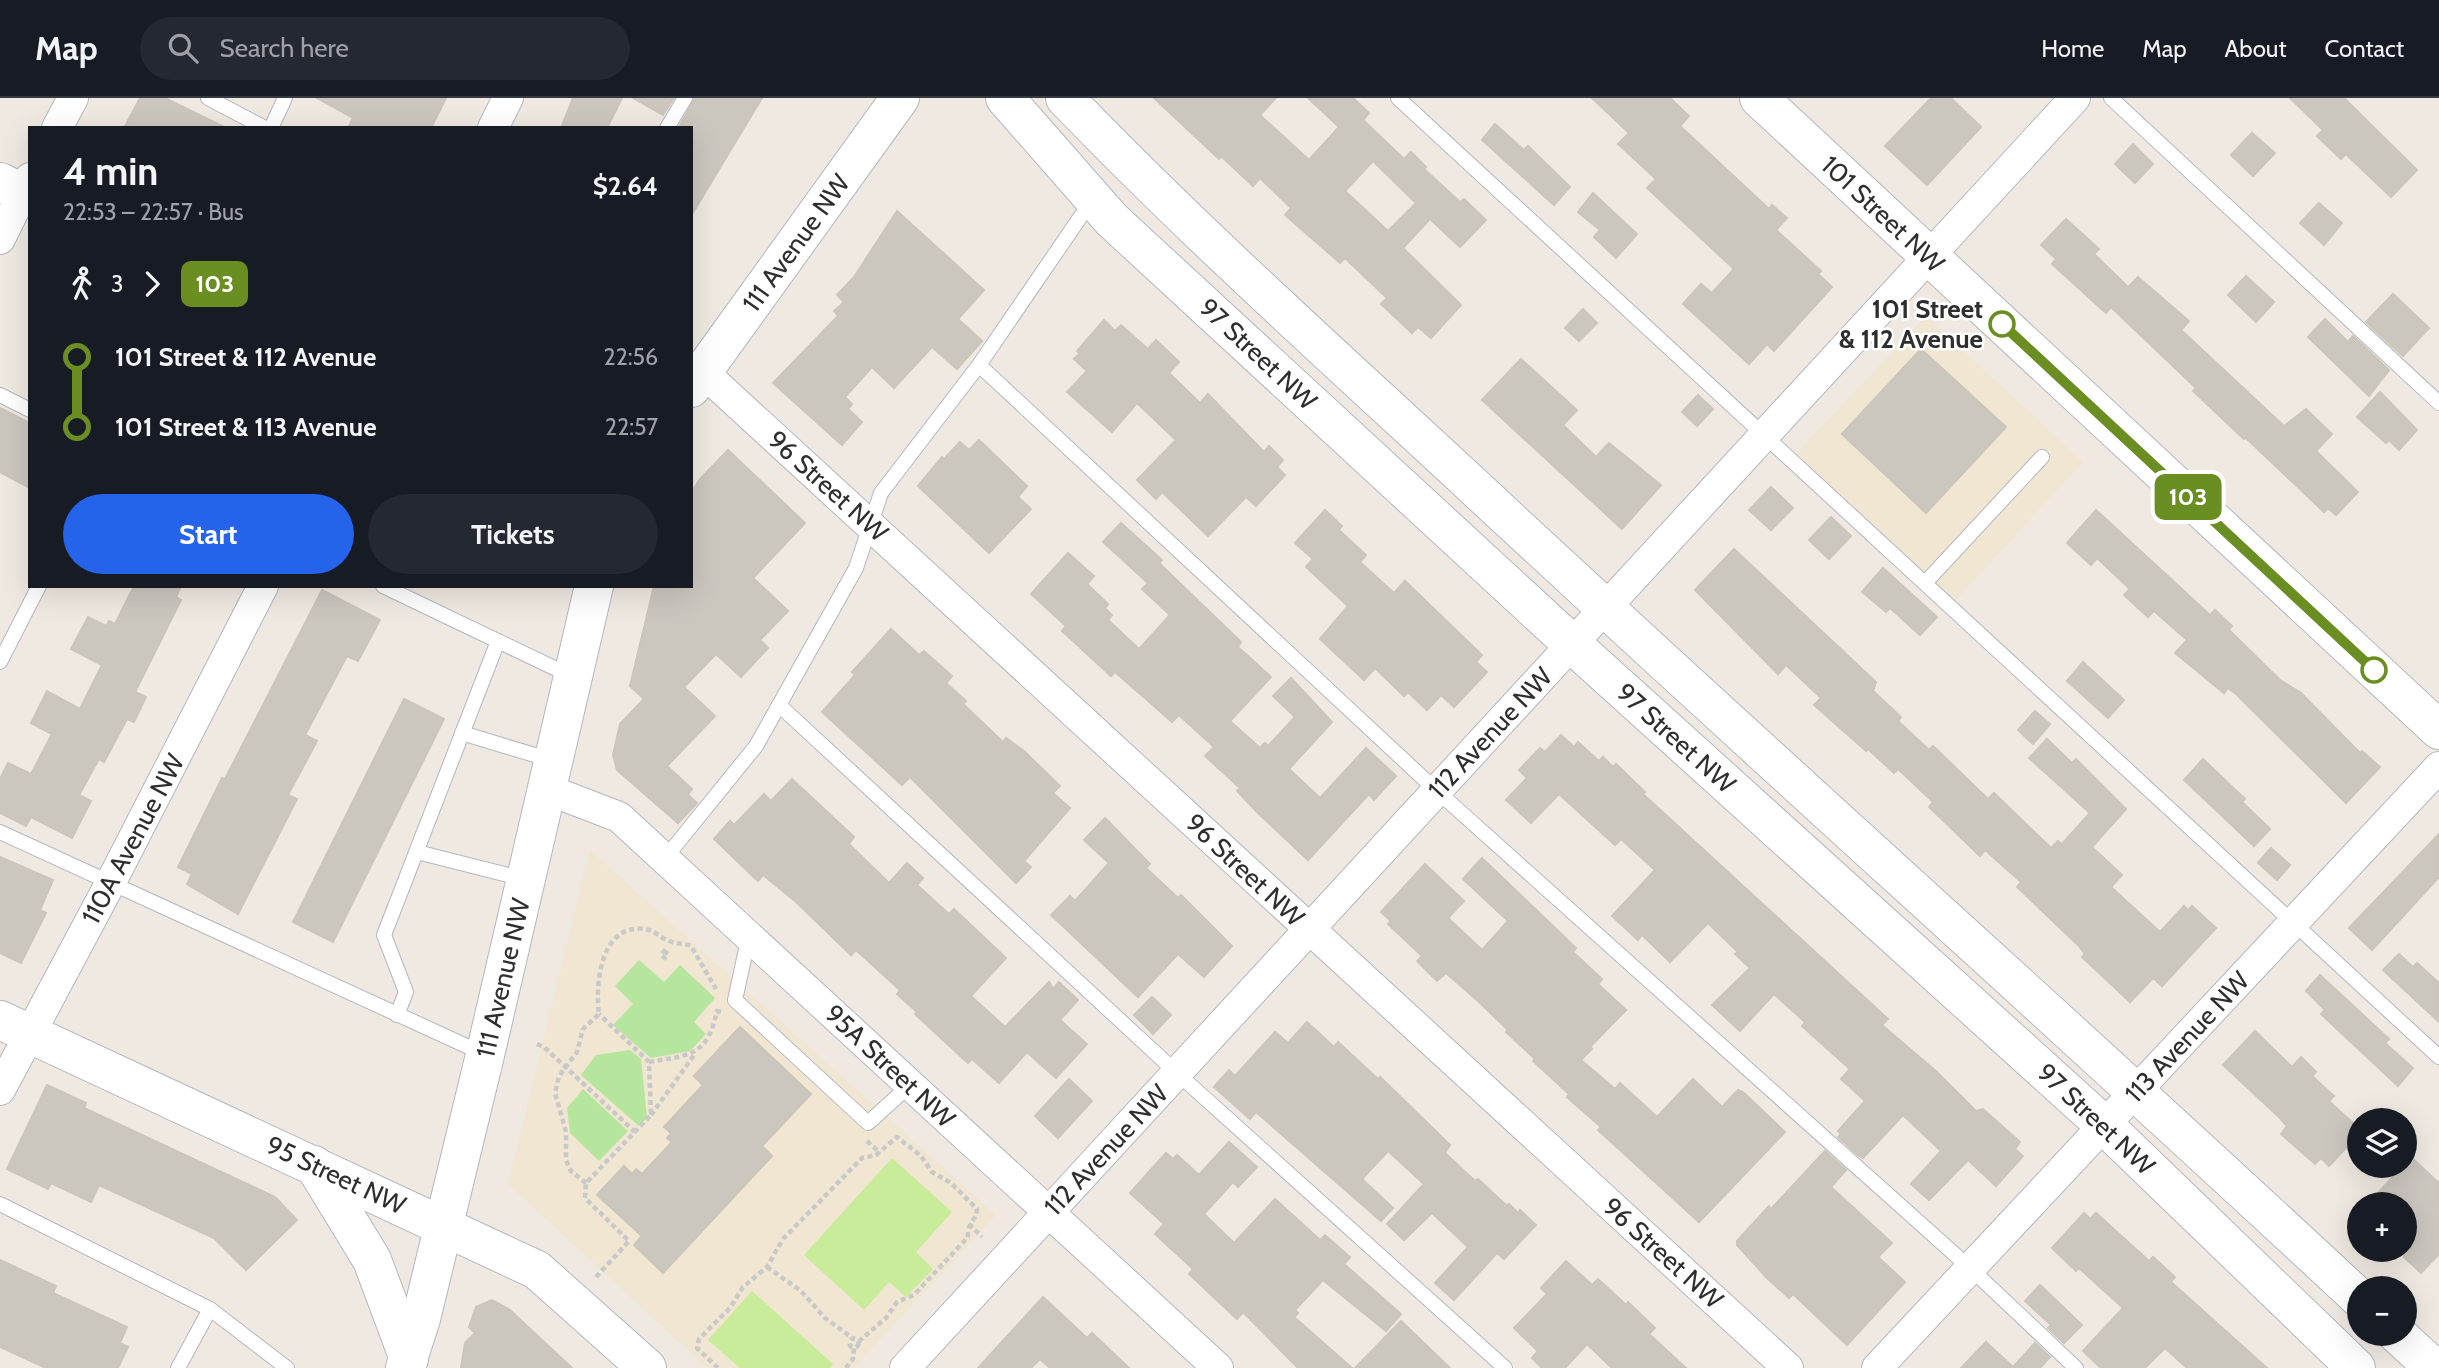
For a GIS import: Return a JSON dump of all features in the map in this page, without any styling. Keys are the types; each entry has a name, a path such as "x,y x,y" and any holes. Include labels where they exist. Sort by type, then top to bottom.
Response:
{"main road":[{"name":"97 Street NW","path":"1005,98 1093,199 1572,644 2104,1125 2356,1368"},
{"name":"97 Street NW","path":"1065,98 1151,187 1605,608 2136,1090 2347,1287"},
{"name":"101 Street NW","path":"1759,98 2439,730"},
{"name":"111 Avenue NW","path":"701,369 892,101"},
{"name":"111 Avenue NW","path":"407,1364 485,1055 594,588"},
{"name":"95 Street NW","path":"15,1027 537,1270 648,1368"},
{"path":"314,1165 372,1260 407,1364"},
{"path":"2410,1346 2434,1368"}],"street":[{"path":"58,126 73,98"},
{"path":"494,126 508,98"},
{"name":"112 Avenue NW","path":"915,1364 1048,1213 1308,929 1764,436 1927,255 2075,98"},
{"path":"0,239 20,188"},
{"name":"96 Street NW","path":"701,369 1788,1368"},
{"name":"110A Avenue NW","path":"0,1090 15,1027 111,882 262,588"},
{"name":"113 Avenue NW","path":"1877,1368 2439,767"},
{"name":"95A Street NW","path":"549,775 608,810 666,857 1218,1368"}],"lane":[{"path":"208,98 261,126"},
{"path":"272,126 285,98"},
{"path":"668,126 685,98"},
{"path":"1398,98 2439,1057"},
{"path":"2111,98 2439,403"},
{"path":"666,857 757,746 856,568 881,493 979,365 1093,199"},
{"path":"979,365 1437,791 1970,1268 2076,1368"},
{"path":"0,394 28,409"},
{"path":"1925,583 2042,457"},
{"path":"0,662 38,588"},
{"path":"387,588 573,676"},
{"path":"397,1015 405,992 384,935 498,641"},
{"path":"779,705 1177,1073 1505,1368"},
{"path":"463,733 549,775"},
{"path":"0,832 485,1055"},
{"path":"417,852 526,879"},
{"path":"749,935 735,1000 869,1123 910,1085"},
{"path":"0,1204 210,1309 286,1368"},
{"path":"178,1368 210,1309"}],"path":[{"path":"596,1277 629,1241 585,1198 586,1183 651,1115 712,1034 717,1011 715,981 702,968 691,946 670,942 642,928 629,931 617,940 600,961 595,989 599,1014 649,1062 651,1115"},
{"path":"666,951 670,942"},
{"path":"717,1011 724,1013 724,1009"},
{"path":"586,1183 571,1171 566,1160 566,1132 555,1093 565,1068 577,1052 583,1029 599,1014"},
{"path":"537,1044 544,1047 635,1132"},
{"path":"649,1062 695,1054"},
{"path":"718,1368 696,1348 696,1344 730,1308 743,1287 767,1267 783,1239 862,1158 876,1155 898,1136 921,1156 932,1172 951,1183 977,1209 969,1224 968,1237 914,1294 897,1302 886,1318 849,1343 854,1348 853,1359 846,1368"},
{"path":"969,1224 982,1237"},
{"path":"767,1267 801,1291 825,1318 856,1340"}],"shaded area":[{"path":"1926,316 2083,462 1954,602 1794,456"},
{"path":"590,850 996,1215 854,1368 707,1368 508,1184"}],"green space":[{"path":"639,960 664,982 680,965 715,998 694,1022 706,1034 690,1051 651,1058 613,1025 633,1004 615,986"},
{"path":"630,1050 641,1059 647,1118 639,1126 581,1075 596,1055"},
{"path":"583,1089 628,1131 599,1161 570,1133 567,1108"},
{"path":"892,1158 952,1212 916,1252 933,1269 906,1297 889,1282 864,1310 804,1255"},
{"path":"752,1291 833,1364 830,1368 740,1368 708,1340"}],"building":[{"path":"140,98 165,98 222,126 125,126"},
{"path":"317,98 446,98 432,126 349,126 353,118"},
{"path":"573,98 622,98 608,126 562,126"},
{"path":"633,98 674,98 663,115"},
{"path":"695,98 762,98 693,213 693,126 680,125"},
{"path":"1154,98 1276,98 1260,115 1309,160 1339,127 1308,98 1353,98 1369,113 1363,120 1404,159 1411,152 1426,167 1424,169 1460,202 1464,199 1486,220 1460,247 1430,219 1403,248 1461,305 1431,338 1418,327 1412,333 1381,304 1387,298 1345,258 1340,263 1285,215 1291,208 1260,178 1253,186 1221,156 1219,159","holes":["1373,161 1416,203 1388,231 1345,191"]},
{"path":"1592,98 1670,98 1689,116 1680,126 1769,209 1772,205 1787,218 1776,230 1821,271 1818,274 1832,287 1774,351 1767,344 1749,364 1683,304 1701,284 1712,293 1734,269 1647,188 1656,179 1618,144 1629,133"},
{"path":"1931,98 1951,98 1981,127 1927,185 1885,146"},
{"path":"2290,98 2344,98 2417,170 2391,197 2346,154 2341,159 2317,136 2323,130"},
{"path":"1495,124 1524,150 1528,146 1570,187 1554,205 1482,140"},
{"path":"2252,133 2275,153 2253,176 2231,155"},
{"path":"2133,144 2153,164 2135,183 2115,164"},
{"path":"1593,193 1637,234 1616,258 1594,237 1600,230 1578,212"},
{"path":"2319,203 2342,223 2324,245 2300,223"},
{"path":"897,211 984,290 958,319 982,341 957,369 932,347 894,388 872,367 845,397 852,404 848,409 862,422 842,445 773,383 838,316 834,311 844,302 837,295 854,277"},
{"path":"2066,219 2099,249 2094,254 2128,287 2138,277 2189,321 2181,330 2284,426 2306,409 2332,434 2316,451 2358,492 2336,515 2328,508 2324,512 2244,439 2193,391 2196,388 2111,307 2106,313 2052,264 2056,259 2041,245"},
{"path":"2246,276 2274,302 2256,322 2228,295"},
{"path":"2393,294 2429,328 2403,356 2366,322"},
{"path":"1583,309 1597,323 1579,341 1565,328"},
{"path":"2325,319 2348,342 2353,336 2389,370 2369,396 2308,337"},
{"path":"1104,320 1115,331 1121,325 1148,349 1156,340 1179,362 1169,373 1200,403 1208,394 1264,452 1269,446 1283,460 1277,467 1285,475 1256,506 1246,497 1208,536 1162,492 1156,499 1137,480 1176,440 1137,403 1112,432 1067,392 1087,371 1074,359 1080,353 1077,351"},
{"path":"1921,349 2006,427 1926,513 1842,434"},
{"path":"1521,359 1577,410 1563,425 1596,457 1609,443 1661,485 1622,529 1482,400"},
{"path":"2380,392 2417,430 2399,450 2389,440 2386,443 2357,417"},
{"path":"1698,395 1713,409 1697,426 1682,412"},
{"path":"0,408 28,422 28,487 0,472"},
{"path":"979,440 1027,486 1018,497 1031,509 989,553 918,486 942,457 944,459 960,442 969,450"},
{"path":"728,450 805,523 753,578 788,611 760,640 768,648 741,677 716,654 684,687 715,716 667,766 692,789 688,795 697,803 678,823 617,770 613,755 620,724 644,699 630,686 654,588 693,588 693,490"},
{"path":"1771,487 1793,508 1771,530 1749,510"},
{"path":"1325,510 1342,526 1339,530 1366,555 1360,562 1394,593 1405,581 1482,655 1476,662 1487,672 1454,707 1441,695 1427,710 1408,692 1404,696 1375,668 1364,680 1320,639 1348,606 1306,567 1313,559 1295,543"},
{"path":"2096,510 2210,615 2215,610 2232,626 2229,630 2280,680 2301,693 2360,753 2362,751 2380,767 2346,803 2236,694 2228,688 2224,693 2175,653 2187,640 2154,611 2148,617 2124,595 2130,589 2097,558 2091,565 2067,543"},
{"path":"1831,517 1851,536 1829,559 1809,540"},
{"path":"1121,523 1162,560 1159,563 1241,642 1238,647 1271,677 1230,721 1260,748 1265,743 1268,746 1295,717 1273,696 1291,678 1332,722 1289,769 1320,798 1366,748 1396,776 1374,800 1369,794 1308,860 1258,813 1237,791 1240,788 1205,756 1214,747 1179,715 1172,722 1115,672 1111,676 1062,631 1066,626 1031,594 1068,553 1094,576 1087,584 1108,604 1105,608 1112,615 1108,620 1139,649 1170,615 1142,589 1148,583 1103,542"},
{"path":"1734,549 1876,682 1873,691 1901,717 1898,721 1929,750 1933,746 1988,799 1994,793 2051,848 2058,841 2062,844 2090,813 2029,758 2047,739 2072,763 2076,759 2126,809 2092,847 2122,875 2111,887 2160,932 2184,906 2188,910 2192,906 2216,928 2162,986 2153,978 2130,1002 2082,957 2085,954 2078,945 2017,887 2021,882 1985,850 1980,856 1929,807 1933,802 1898,769 1894,773 1814,705 1821,698 1786,665 1778,674 1695,590"},
{"path":"1883,568 1937,617 1920,635 1890,608 1886,612 1862,592"},
{"path":"133,588 180,588 176,597 181,600 135,692 146,697 134,722 127,719 104,762 99,759 79,795 91,801 72,838 31,817 26,826 0,813 0,779 8,763 31,774 52,734 31,723 47,691 80,709 102,665 71,649 88,617 106,626 109,621 115,624"},
{"path":"322,590 380,620 358,661 347,656 305,735 317,741 288,795 297,799 238,914 187,884 192,874 178,867"},
{"path":"891,629 919,655 924,651 952,676 946,683 966,701 963,704 1003,742 1006,738 1024,751 1060,786 1053,793 1070,808 1024,861 1031,867 1016,883 910,777 902,785 822,712 855,675 852,672"},
{"path":"2083,662 2124,700 2108,718 2067,681"},
{"path":"404,699 444,719 333,942 293,922"},
{"path":"2035,711 2050,724 2033,744 2018,730"},
{"path":"1561,735 1574,747 1578,742 1599,761 1603,757 1613,767 1616,764 1645,792 1643,794 1888,1019 1882,1025 1938,1073 1976,1111 1983,1109 2020,1142 2015,1149 2023,1156 1996,1186 1968,1160 1929,1200 1911,1184 1941,1151 1903,1115 1863,1158 1859,1156 1838,1137 1841,1134 1838,1131 1865,1101 1841,1079 1850,1069 1802,1026 1805,1022 1774,994 1740,1031 1712,1005 1750,968 1735,954 1738,952 1708,923 1670,962 1642,935 1638,940 1612,916 1655,870 1621,839 1615,845 1559,794 1531,823 1506,800 1527,778 1519,770 1540,748 1545,752"},
{"path":"2203,759 2245,799 2242,802 2270,829 2254,846 2184,780"},
{"path":"792,779 854,837 849,844 889,883 907,863 923,878 917,885 949,914 954,909 1006,958 971,996 1005,1027 1049,982 1053,989 1059,982 1078,1000 1060,1020 1087,1044 1056,1078 1027,1052 999,1083 972,1059 968,1063 915,1014 917,1012 897,994 900,990 856,950 851,955 795,901 763,875 758,881 714,839 730,821 734,825 764,794 771,801"},
{"path":"1105,818 1150,864 1146,868 1178,898 1181,895 1232,946 1204,977 1178,954 1138,997 1051,915 1070,896 1075,901 1109,863 1084,840"},
{"path":"2439,834 2439,877 2372,950 2349,928"},
{"path":"2271,848 2290,865 2277,880 2258,863"},
{"path":"0,857 53,880 40,910 46,913 21,963 0,953"},
{"path":"1482,858 1576,948 1573,952 1602,979 1598,984 1626,1010 1581,1060 1615,1089 1620,1083 1657,1117 1693,1079 1722,1107 1738,1090 1743,1092 1785,1132 1699,1222 1598,1130 1601,1127 1567,1097 1569,1094 1533,1061 1535,1059 1478,1001 1446,973 1437,981 1417,961 1422,956 1388,924 1391,921 1381,912 1425,864 1464,901 1448,918 1482,950 1508,921 1463,879"},
{"path":"2399,954 2413,967 2417,963 2439,983 2439,1022 2383,970"},
{"path":"2320,975 2389,1039 2385,1043 2413,1068 2398,1086 2321,1014 2325,1010 2306,991"},
{"path":"1152,997 1171,1015 1153,1034 1134,1015"},
{"path":"1307,1022 1334,1047 1338,1042 1378,1079 1380,1077 1450,1145 1445,1153 1475,1181 1478,1179 1507,1206 1509,1204 1518,1213 1520,1210 1536,1225 1504,1259 1497,1253 1454,1300 1435,1283 1468,1247 1432,1213 1404,1240 1387,1224 1424,1184 1388,1151 1362,1179 1393,1208 1381,1221 1256,1112 1250,1119 1214,1087 1229,1070 1235,1076 1275,1032 1288,1043"},
{"path":"740,1027 811,1094 762,1146 772,1156 663,1273 634,1245 642,1236 597,1195 624,1166 632,1174 636,1169 642,1174 672,1142 667,1138 671,1133 664,1127 703,1085 694,1076"},
{"path":"2255,1031 2292,1067 2301,1057 2316,1072 2312,1076 2334,1096 2329,1101 2347,1118 2347,1147 2329,1166 2321,1158 2315,1164 2281,1134 2287,1126 2280,1118 2223,1065"},
{"path":"1069,1079 1092,1101 1058,1138 1035,1116"},
{"path":"47,1085 86,1103 84,1108 275,1197 297,1220 246,1270 214,1238 99,1185 91,1202 51,1183 48,1189 7,1169"},
{"path":"1229,1142 1257,1167 1238,1187 1233,1182 1204,1214 1234,1243 1275,1199 1320,1240 1325,1235 1350,1257 1344,1264 1401,1314 1386,1331 1323,1280 1295,1310 1298,1313 1294,1317 1352,1368 1298,1368 1243,1312 1237,1319 1189,1274 1193,1269 1155,1234 1164,1224 1130,1193 1166,1153 1173,1159 1177,1155 1199,1175"},
{"path":"1825,1151 1846,1170 1831,1187 1892,1243 1878,1257 1905,1282 1847,1345 1793,1294 1789,1298 1767,1278 1737,1245 1737,1241 1769,1206 1771,1209"},
{"path":"2417,1163 2439,1183 2439,1254 2421,1273 2409,1262 2417,1262 2417,1192 2379,1192 2392,1178 2417,1178"},
{"path":"2084,1213 2090,1219 2096,1213 2149,1261 2153,1257 2175,1277 2171,1282 2267,1368 2187,1368 2165,1348 2145,1368 2101,1368 2083,1351 2123,1308 2079,1268 2076,1271 2052,1248"},
{"path":"0,1260 56,1286 53,1293 127,1327 120,1343 128,1347 118,1368 46,1368 0,1347"},
{"path":"1566,1261 1592,1285 1598,1279 1626,1305 1628,1302 1655,1328 1649,1334 1686,1368 1612,1368 1587,1344 1565,1368 1542,1368 1532,1358 1538,1351 1514,1328 1547,1294 1541,1288"},
{"path":"2040,1285 2082,1325 2064,1343 2048,1328 2051,1325 2025,1301"},
{"path":"1043,1297 1087,1338 1092,1333 1129,1368 1050,1368 1040,1359 1031,1368 978,1368"},
{"path":"492,1300 510,1310 572,1368 461,1368 465,1343 475,1333 469,1327 476,1307"},
{"path":"1401,1321 1450,1368 1355,1368"},
{"path":"1986,1342 2013,1367 2035,1343 2050,1357 2040,1368 1961,1368"}],"bus line":[{"name":"103","path":"2002,324 2374,670"}],"place":[{"name":"101 Street & 112 Avenue","path":"2002,324"}]}
